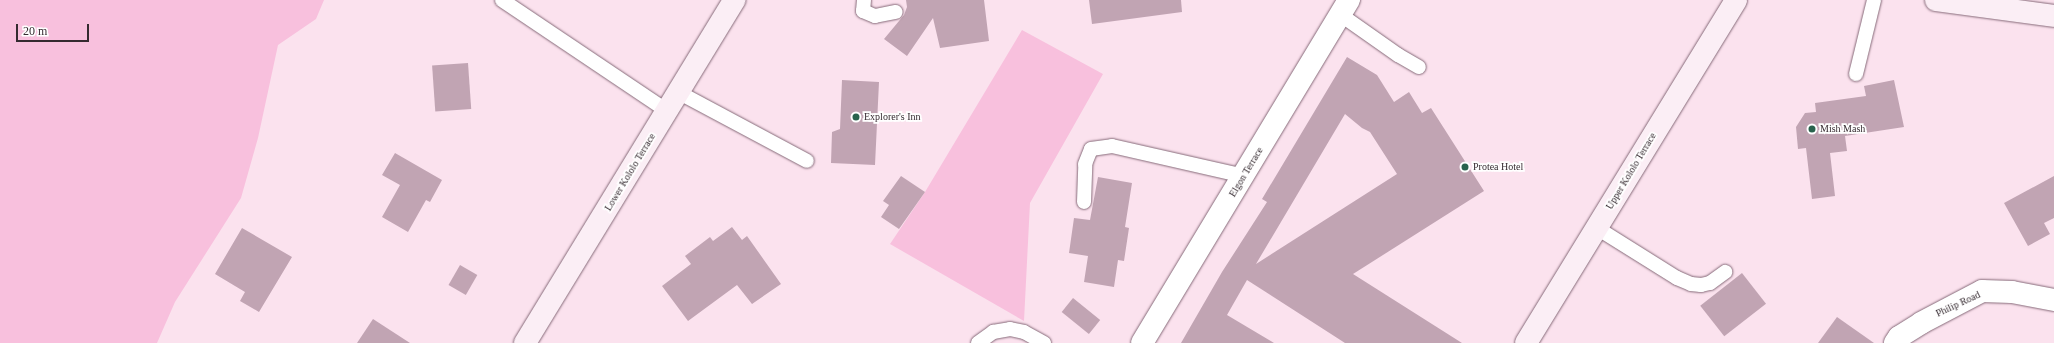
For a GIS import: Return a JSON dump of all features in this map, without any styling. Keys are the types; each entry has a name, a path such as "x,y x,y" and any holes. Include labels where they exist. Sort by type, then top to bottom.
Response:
{"main road":[{"name":"Lower Kololo Terrace","path":"525,343 734,0"},
{"name":"Upper Kololo Terrace","path":"1526,343 1736,0"},
{"path":"1936,0 2054,16"}],"street":[{"name":"Elgon Terrace","path":"1142,343 1345,7"},
{"name":"Philip Road","path":"1895,343 1899,337 1921,322 1982,292 2012,292 2054,300"}],"lane":[{"path":"502,0 667,111"},
{"path":"864,0 863,11 875,16 896,12"},
{"path":"1856,74 1874,0"},
{"path":"1345,7 1398,55 1419,68"},
{"path":"678,92 807,161"},
{"path":"1084,202 1085,164 1091,149 1112,146 1244,176"},
{"path":"1597,228 1677,278 1691,284 1701,285 1710,283 1725,272"},
{"path":"978,343 993,332 1010,329 1024,332 1044,343"}],"shaded area":[{"path":"0,0 324,0 316,19 278,45 258,138 241,198 175,302 157,343 0,343"},
{"path":"1022,30 1103,74 1030,203 1024,321 890,244 925,192"}],"building":[{"path":"906,0 984,0 989,41 940,48 933,18 907,56 884,39 904,15 907,7"},
{"path":"1089,0 1181,0 1182,12 1092,24"},
{"path":"1347,57 1377,75 1394,102 1409,92 1422,113 1431,108 1484,191 1353,274 1462,343 1345,343 1247,280 1227,315 1274,343 1181,343 1222,272 1267,202 1262,199","holes":["1345,114 1362,128 1370,132 1397,174 1256,264"]},
{"path":"468,63 471,109 435,111 432,66"},
{"path":"842,80 879,82 875,165 831,163 832,132 840,129"},
{"path":"1894,80 1904,127 1845,136 1847,151 1830,153 1835,196 1812,199 1806,148 1798,149 1796,127 1805,113 1816,112 1815,103 1866,96 1864,86"},
{"path":"395,153 442,180 430,202 426,200 408,232 382,217 400,185 382,175"},
{"path":"901,176 925,192 899,229 881,217 889,205 883,201"},
{"path":"2054,176 2054,218 2044,223 2050,234 2028,246 2004,203"},
{"path":"1098,177 1132,183 1125,227 1129,228 1124,261 1118,260 1114,287 1084,282 1088,256 1069,253 1074,218 1090,220"},
{"path":"732,227 742,240 747,236 781,284 752,304 737,285 688,321 662,286 691,264 685,256 710,237 713,241"},
{"path":"242,228 292,257 259,312 240,301 245,292 215,274"},
{"path":"460,265 477,275 466,295 448,285"},
{"path":"1742,273 1766,304 1724,336 1700,306"},
{"path":"1073,298 1100,320 1089,334 1062,312"},
{"path":"1837,317 1874,343 1818,343"},
{"path":"373,319 410,343 357,343"}],"place":[{"name":"Explorer's Inn","path":"856,117"},
{"name":"Mish Mash","path":"1812,129"},
{"name":"Protea Hotel","path":"1465,167"}]}
